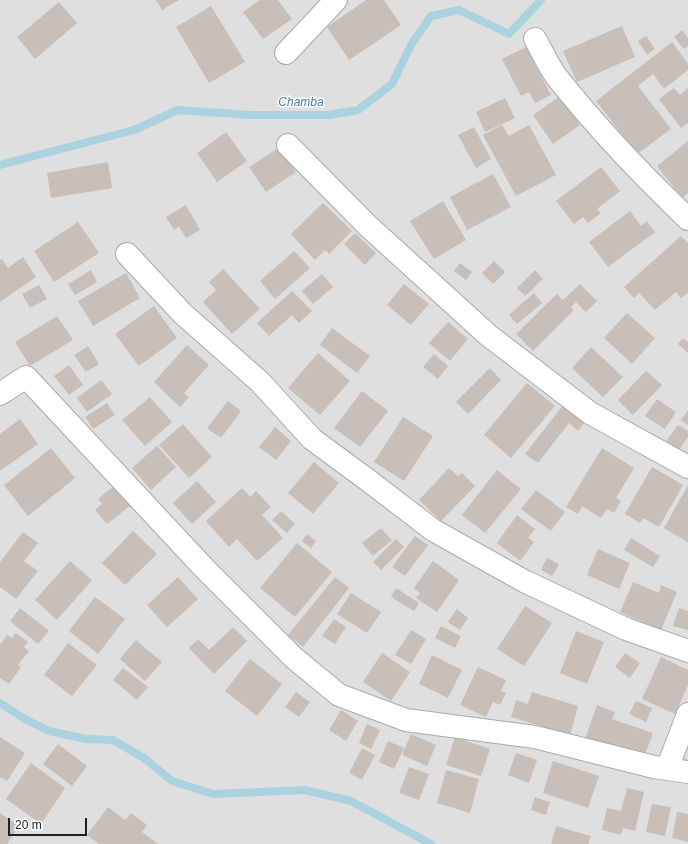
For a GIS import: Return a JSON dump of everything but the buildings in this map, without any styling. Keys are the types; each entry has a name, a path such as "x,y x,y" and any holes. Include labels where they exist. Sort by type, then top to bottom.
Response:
{"street":[{"path":"286,53 336,0"},
{"path":"535,39 555,75 609,139 688,219"},
{"path":"288,145 368,226 488,335 590,413 688,467"},
{"path":"127,254 183,314 260,382 312,439 433,530 524,581 626,629 688,651"},
{"path":"0,394 26,377 205,569 294,658 339,695 406,720 535,737 654,767 688,772"},
{"path":"667,769 688,714"}],"shaded area":[{"path":"0,0 688,0 688,844 0,844"}],"waterway":[{"name":"Chamba","path":"0,165 134,130 178,110 250,115 329,115 358,110 392,84 411,45 431,16 459,10 509,34 541,0"},
{"path":"0,703 25,719 49,731 86,739 113,740 144,758 172,781 213,794 305,790 351,801 431,844"}]}
